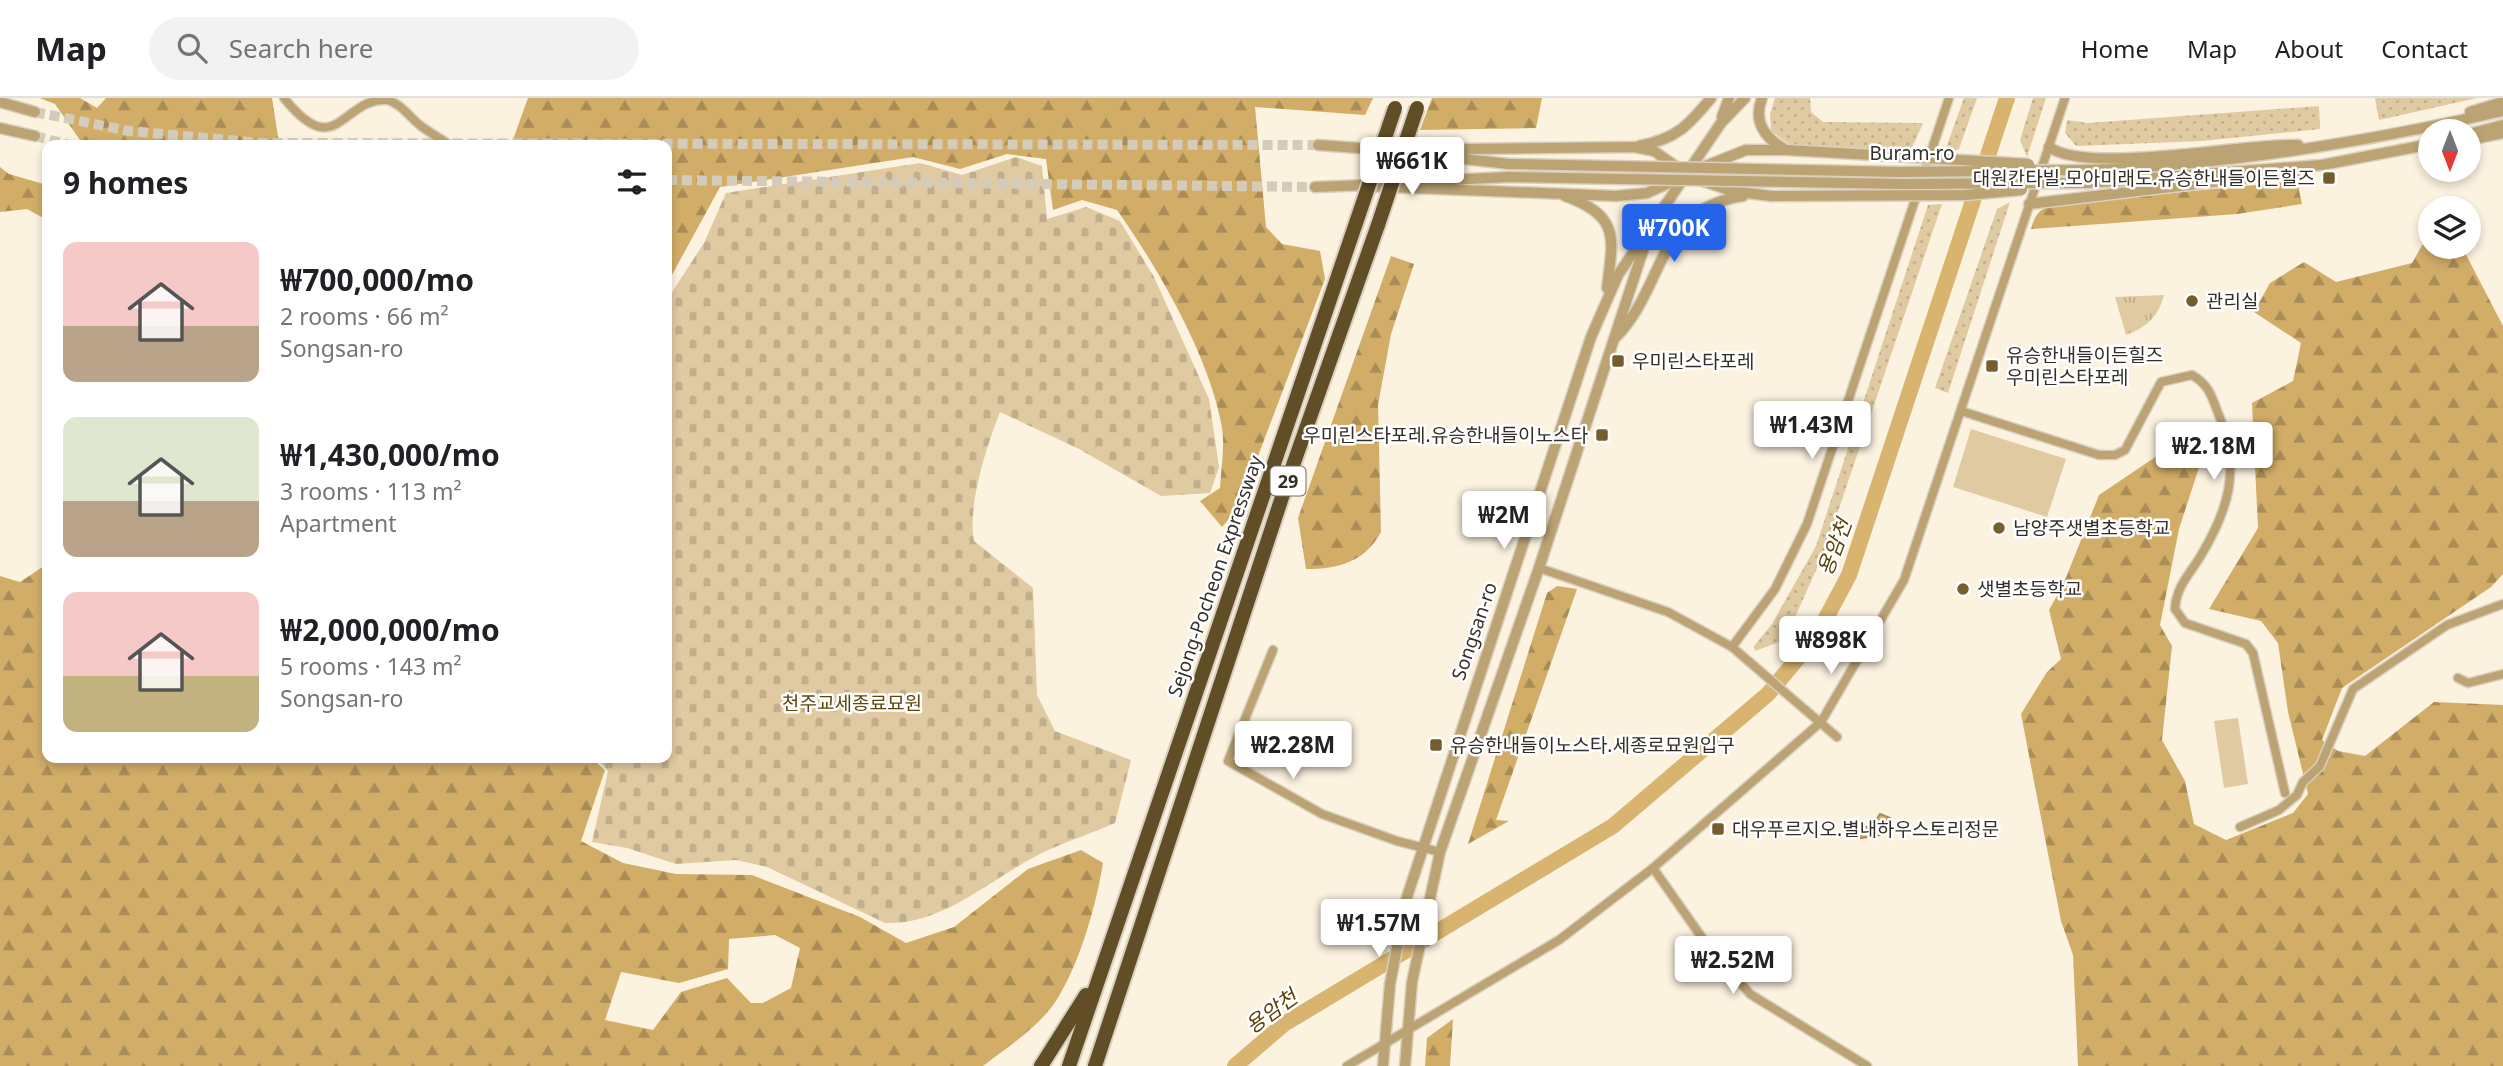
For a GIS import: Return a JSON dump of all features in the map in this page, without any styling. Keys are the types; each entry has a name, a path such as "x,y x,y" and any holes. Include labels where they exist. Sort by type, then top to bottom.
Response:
{"highway":[{"name":"Sejong-Pocheon Expressway","path":"1069,1066 1397,103"},
{"name":"Sejong-Pocheon Expressway","path":"1096,1066 1285,488 1418,103"},
{"path":"1041,1066 1099,973"}],"street":[{"path":"284,98 304,121 324,126 337,121 355,106 374,99 388,100 403,108 421,126 442,140"},
{"path":"1384,150 1634,147 1660,142 1686,129 1711,98"},
{"name":"Songsan-ro","path":"1721,122 1729,98"},
{"name":"Songsan-ro","path":"1385,1044 1390,984 1406,897 1606,296 1721,122 1745,98"},
{"path":"1762,98 1759,122 1767,138 1787,150"},
{"path":"1732,647 1775,589 1807,524 1949,98"},
{"path":"1347,1066 1526,962 1653,867 1821,722 1904,580 2065,98"},
{"path":"0,102 35,112"},
{"path":"2454,119 2503,102"},
{"name":"Buram-ro","path":"2467,119 2503,111"},
{"path":"2482,131 2503,125"},
{"path":"0,128 36,136"},
{"name":"Buram-ro","path":"1318,145 1509,164 1900,172 2085,170 2203,164 2418,129"},
{"path":"2482,137 2503,133"},
{"path":"2049,147 2069,158 2200,154 2281,145 2320,146"},
{"path":"1634,147 1654,151 1686,174 1714,187 1752,195 1965,195 2087,183"},
{"name":"Buram-ro","path":"1315,187 1363,186 1468,177 1901,184 2087,183 2322,165 2418,147"},
{"path":"1363,186 1616,196 1647,193 1746,150 1787,150 2085,170"},
{"path":"2029,204 2283,175 2322,165"},
{"path":"1554,192 1593,208 1610,229 1614,252 1606,296"},
{"path":"1612,341 1633,320 1663,251 1683,223 1708,206 1727,199 1752,195"},
{"name":"Songsan-ro","path":"1406,1032 1440,852 1539,568 1612,341 1636,281 1650,228"},
{"path":"1961,411 2099,455 2115,455 2125,450 2161,382 2192,375 2206,383 2225,432 2230,468 2225,512 2176,593 2175,609 2185,623 2246,644 2253,653 2285,793"},
{"path":"1539,568 1668,612 1732,647 1837,737"},
{"path":"2240,827 2279,810 2297,795 2303,782 2320,766 2353,689 2447,625 2503,604"},
{"path":"1273,650 1228,761 1322,814 1440,852"},
{"path":"2458,678 2468,683 2503,674"},
{"path":"1653,867 1703,939 1750,994 1867,1066"},
{"path":"1405,1066 1406,1032"},
{"path":"1383,1066 1385,1044"}],"green space":[{"path":"40,98 80,98 97,108 106,98 272,98 279,140 80,140 55,104"},
{"path":"528,98 1373,98 1365,115 1255,107 1266,227 1282,244 1320,251 1325,279 1238,509 1222,527 1200,501 1220,488 1223,443 1216,401 1194,343 1165,286 1117,210 1082,200 1053,210 1046,159 1007,154 960,169 913,157 720,187 672,275 672,140 513,140"},
{"path":"1432,98 1542,98 1536,128 1420,130"},
{"path":"1775,98 1810,98 1811,112 1823,122 1923,123 1911,150 1793,147 1771,131 1770,114"},
{"path":"1964,98 1977,98 1959,149 1944,154"},
{"path":"2033,98 2046,98 2027,157 2020,140"},
{"path":"2375,98 2477,98 2379,120"},
{"path":"2319,106 2320,129 2202,141 2076,146 2065,133 2067,120 2088,123"},
{"name":"천주교세종료묘원","path":"1016,157 1042,166 1047,219 1086,207 1120,221 1154,277 1209,399 1219,467 1210,493 1161,496 1079,449 1000,412 989,441 976,494 973,511 974,541 1033,588 1037,695 1055,731 1131,760 1115,823 1040,854 947,909 907,922 885,923 767,867 736,860 676,864 627,848 592,842 608,771 601,763 672,763 672,292 704,243 726,193 920,163 962,175"},
{"path":"0,167 9,174 42,184 42,217 27,209 0,212"},
{"path":"2297,181 2302,204 2237,214 2031,229 2040,211 2059,204"},
{"path":"2010,202 1948,393 1935,388 1997,209"},
{"path":"1942,204 1825,550 1796,615 1779,642 1755,651 1754,646 1772,624 1816,546 1928,205"},
{"path":"2418,252 2418,259 2468,259 2503,326 2503,574 2491,587 2342,688 2322,740 2338,751 2365,756 2434,702 2503,705 2503,1066 2078,1066 2073,955 2061,921 2021,714 2047,672 2061,659 2049,610 2063,585 2099,495 2191,433 2206,446 2179,529 2160,625 2172,646 2162,740 2185,781 2194,824 2226,840 2293,813 2308,794 2288,712 2278,643 2261,621 2209,609 2258,528 2252,403 2293,381 2301,343 2254,312 2270,283 2304,262 2336,282 2412,263"},
{"path":"1391,256 1414,264 1391,334 1378,405 1381,532 1367,550 1350,562 1306,569 1298,518"},
{"path":"2164,295 2151,320 2126,335 2115,297"},
{"path":"1971,429 2066,459 2047,517 1953,487"},
{"path":"42,567 42,763 597,763 605,770 581,841 623,863 676,874 752,875 860,917 906,943 954,927 1028,869 1081,850 1103,863 1087,931 1074,966 1052,1007 1024,1034 983,1066 0,1066 0,576 20,582","holes":["775,935 800,948 791,988 763,1003 751,1003 727,978 681,992 653,1030 605,1020 621,972 679,983 728,969 729,939"]},
{"path":"1557,586 1577,589 1496,820 1509,821 1468,844 1547,593"},
{"path":"2238,718 2248,784 2224,788 2214,721"},
{"path":"1453,1019 1450,1066 1425,1066 1427,1038"}],"shaded area":[{"path":"1880,814 1890,818 1880,835 1861,838 1859,829 1873,825"}],"waterway":[{"name":"용암천","path":"1235,1066 1284,1024 1613,826 1768,694 1817,635 1849,575 2007,98"}],"tunnel":[{"path":"35,112 129,131 229,140"},
{"path":"35,136 50,140"},
{"path":"672,144 1318,145"},
{"path":"672,180 1315,187"}],"place":[{"name":"대원칸타빌.모아미래도.유승한내들이든힐즈","path":"2329,178"},
{"name":"관리실","path":"2192,301"},
{"name":"우미린스타포레","path":"1618,361"},
{"name":"유승한내들이든힐즈 우미린스타포레","path":"1992,366"},
{"name":"우미린스타포레.유승한내들이노스타","path":"1602,435"},
{"name":"남양주샛별초등학교","path":"1999,528"},
{"name":"샛별초등학교","path":"1963,589"},
{"name":"유승한내들이노스타.세종로묘원입구","path":"1436,745"},
{"name":"대우푸르지오.별내하우스토리정문","path":"1718,829"}]}
